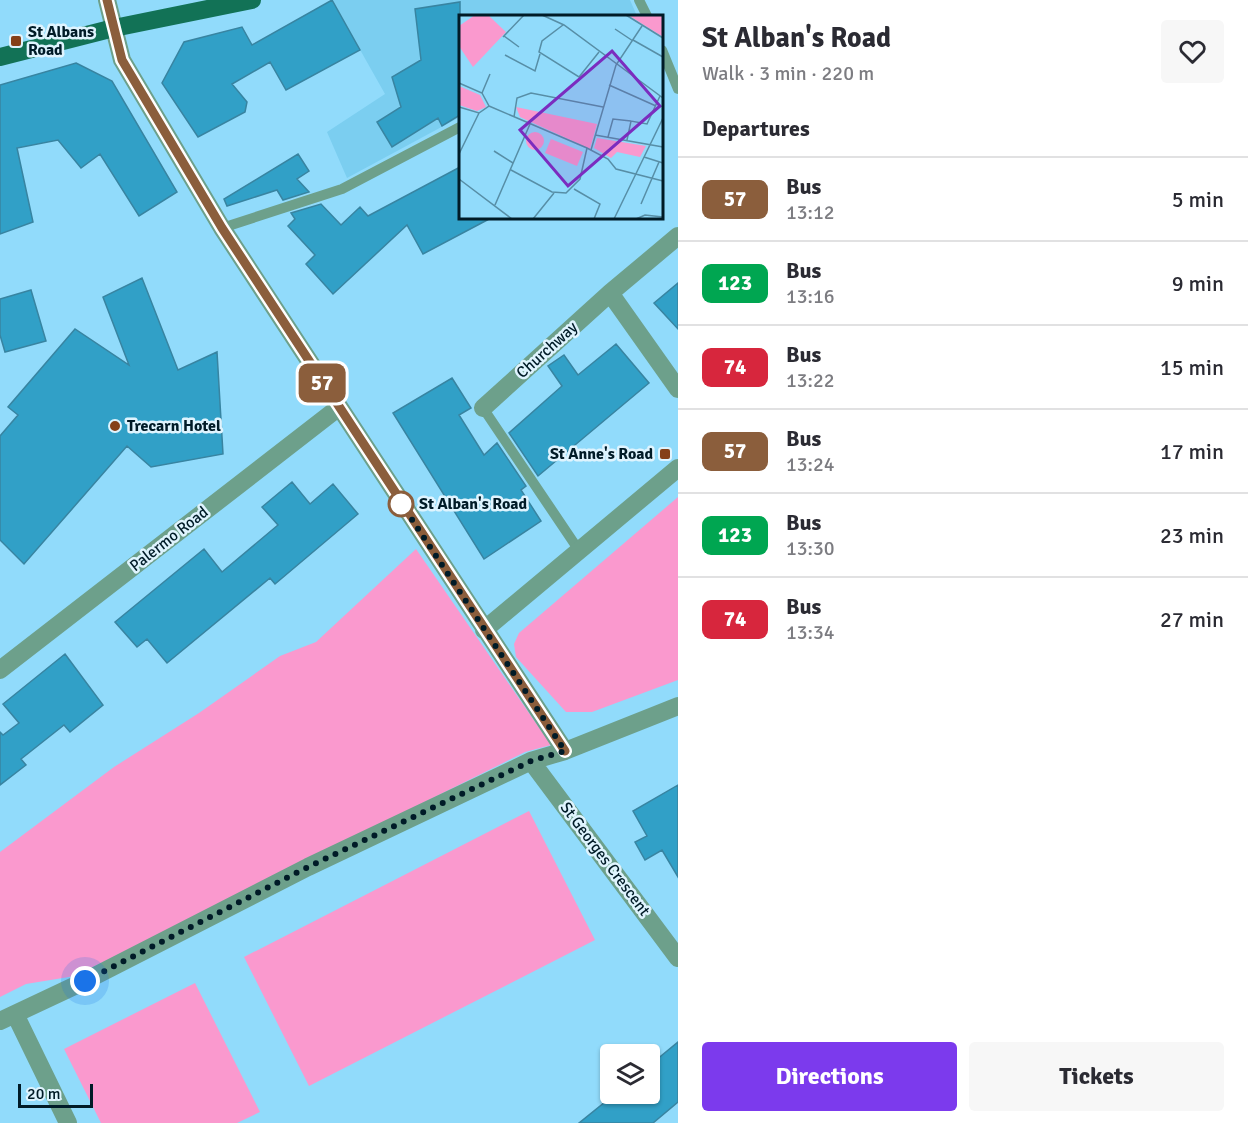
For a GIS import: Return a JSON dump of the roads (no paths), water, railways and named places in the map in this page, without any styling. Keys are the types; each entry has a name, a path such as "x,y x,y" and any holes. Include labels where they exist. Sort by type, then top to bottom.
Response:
{"main road":[{"path":"0,57 114,28 252,0"}],"street":[{"path":"107,0 122,60 222,228 565,751"},
{"name":"Churchway","path":"483,408 610,293 678,236"},
{"path":"610,293 678,389"},
{"name":"Palermo Road","path":"0,670 338,408"},
{"path":"484,630 578,549 678,468"},
{"path":"68,1123 8,1017 308,867 531,761 565,751 678,706"},
{"name":"St Georges Crescent","path":"531,761 678,958"}],"lane":[{"path":"639,0 646,15"},
{"path":"663,52 678,89"},
{"path":"222,228 342,189 459,128"},
{"path":"483,408 578,549"}],"place":[{"name":"St Albans Road","path":"16,41"},
{"name":"Trecarn Hotel","path":"115,426"},
{"name":"St Anne's Road","path":"665,454"},
{"name":"St Alban's Road","path":"401,504"}]}
